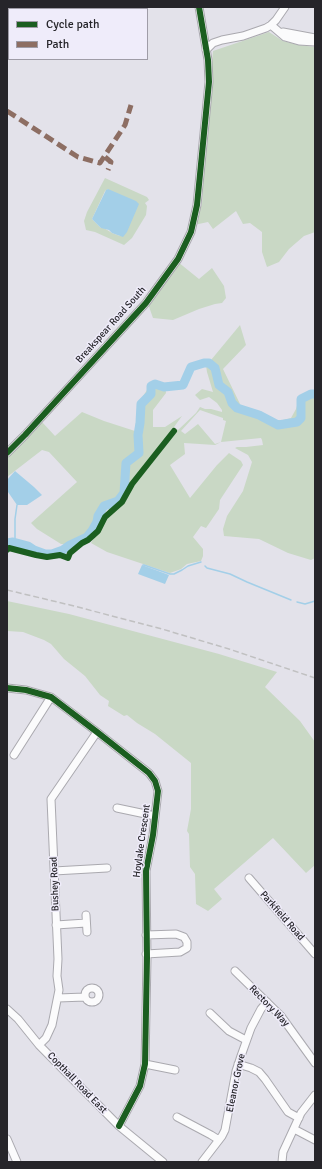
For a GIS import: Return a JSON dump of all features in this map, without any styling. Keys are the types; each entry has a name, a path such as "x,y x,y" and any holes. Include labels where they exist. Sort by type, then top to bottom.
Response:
{"street":[{"name":"Breakspear Road South","path":"7,452 25,435 146,303 178,259 185,246 191,232 197,204 209,82 208,60 199,7"},
{"path":"206,50 213,43 260,31 271,25 282,13 285,7"},
{"path":"271,25 285,37 315,42"},
{"path":"277,31 315,38"},
{"name":"Hoylake Crescent","path":"7,688 26,690 52,697 149,773 155,781 158,792 146,871 145,1064 140,1086 119,1126"},
{"path":"14,755 52,697"},
{"name":"Bushey Road","path":"39,1045 46,1038 52,1025 59,990 51,799 97,732"},
{"path":"117,808 155,816"},
{"path":"54,871 107,868"},
{"name":"Parkfield Road","path":"248,878 315,954"},
{"path":"86,915 86,932"},
{"path":"56,925 86,923"},
{"path":"146,935 176,934 184,937 186,948 180,952 146,954"},
{"name":"Rectory Way","path":"234,971 287,1023 315,1063"},
{"path":"58,998 85,998"},
{"name":"Eleanor Grove","path":"202,1162 224,1132 238,1064 246,1040 256,1018 266,1002"},
{"name":"Copthall Road East","path":"7,1009 18,1019 39,1045 119,1126 162,1162"},
{"path":"210,1013 229,1031 246,1040"},
{"path":"145,1064 175,1070"},
{"path":"238,1064 259,1072 288,1112 299,1118"},
{"path":"282,1162 283,1152 303,1109 315,1095"},
{"path":"182,1117 219,1140"},
{"path":"294,1129 315,1140"},
{"path":"7,1139 17,1162"},
{"name":"Copthall Road East","path":"151,1153 157,1162"}],"green space":[{"path":"269,32 283,41 315,47 315,232 304,236 289,249 279,262 267,267 262,252 262,232 250,223 243,224 236,211 213,229 208,222 194,225 202,204 213,51"},
{"path":"105,178 147,197 149,200 145,203 147,206 146,215 132,238 124,245 95,232 86,230 84,221 87,212","holes":["108,189 120,236 101,228 92,219 105,191"]},
{"path":"178,262 199,279 212,268 224,286 226,298 222,303 199,309 173,320 153,318 147,301"},
{"path":"240,325 246,345 223,369 241,406 276,420 283,420 291,418 296,409 300,396 310,391 315,391 315,558 311,560 288,553 259,539 224,536 223,529 227,516 243,491 252,462 248,455 235,448 263,445 261,438 221,442 215,445 184,443 185,454 170,465 190,498 217,465 229,453 241,461 243,465 220,500 219,509 206,528 201,526 193,537 203,549 201,561 187,564 181,569 170,573 107,552 91,543 105,519 113,513 103,505 99,508 95,522 86,536 69,544 61,544 37,529 31,523 77,482 49,452 42,450 7,477 7,456 42,422 55,436 82,412 135,431 138,404 150,383 156,382 165,384 166,393 153,410 153,427 165,427 182,416 174,427 178,430 196,413 200,407 222,412 217,403 209,397 200,400 195,395 202,389 213,392 205,359 211,360","holes":["200,410 223,418 223,420 226,421 221,442 215,444 198,424 185,434 181,431"]},
{"path":"7,601 69,614 219,654 277,672 265,687 300,721 315,742 315,865 306,873 273,838 214,889 222,899 208,911 196,904 195,874 190,867 189,834 187,831 191,809 191,763 155,734 127,715 124,716 108,706 109,701 100,695 85,676 64,659 51,644 23,632 7,631"}],"water":[{"path":"108,189 136,201 139,204 127,232 123,237 101,228 92,219 106,190"},
{"path":"15,471 42,495 27,505 17,505 7,488 7,480"},
{"path":"142,565 169,575 165,584 138,574"}],"waterway":[{"path":"7,543 13,542 28,546 45,554 52,554 63,550 87,537 97,522 98,516 104,506 118,501 124,493 126,463 139,453 138,435 141,404 151,394 151,386 155,384 164,387 183,385 191,367 209,363 215,368 219,385 228,392 232,403 237,408 259,415 278,425 297,422 301,418 301,399 311,394 315,394"},
{"path":"13,542 15,539 17,505"},
{"path":"143,565 174,574 188,566 201,562"},
{"path":"205,566 207,568 230,574 291,600"},
{"path":"297,602 305,604 315,601"}],"railway":[{"path":"7,590 162,629 229,649 315,678"}],"marked path":[{"path":"7,111 78,157 100,163 125,125 131,105"},
{"path":"105,157 111,162 108,170"}],"cycle path":[{"path":"7,453 146,303 178,259 191,232 197,205 209,82 208,60 199,7"},
{"path":"7,550 9,548 47,557 60,555 68,558 70,553 98,531 105,517 122,502 132,484 174,431"},
{"path":"7,688 26,690 51,697 149,773 155,781 158,791 153,835 146,871 147,958 145,1064 140,1086 119,1126"}]}
